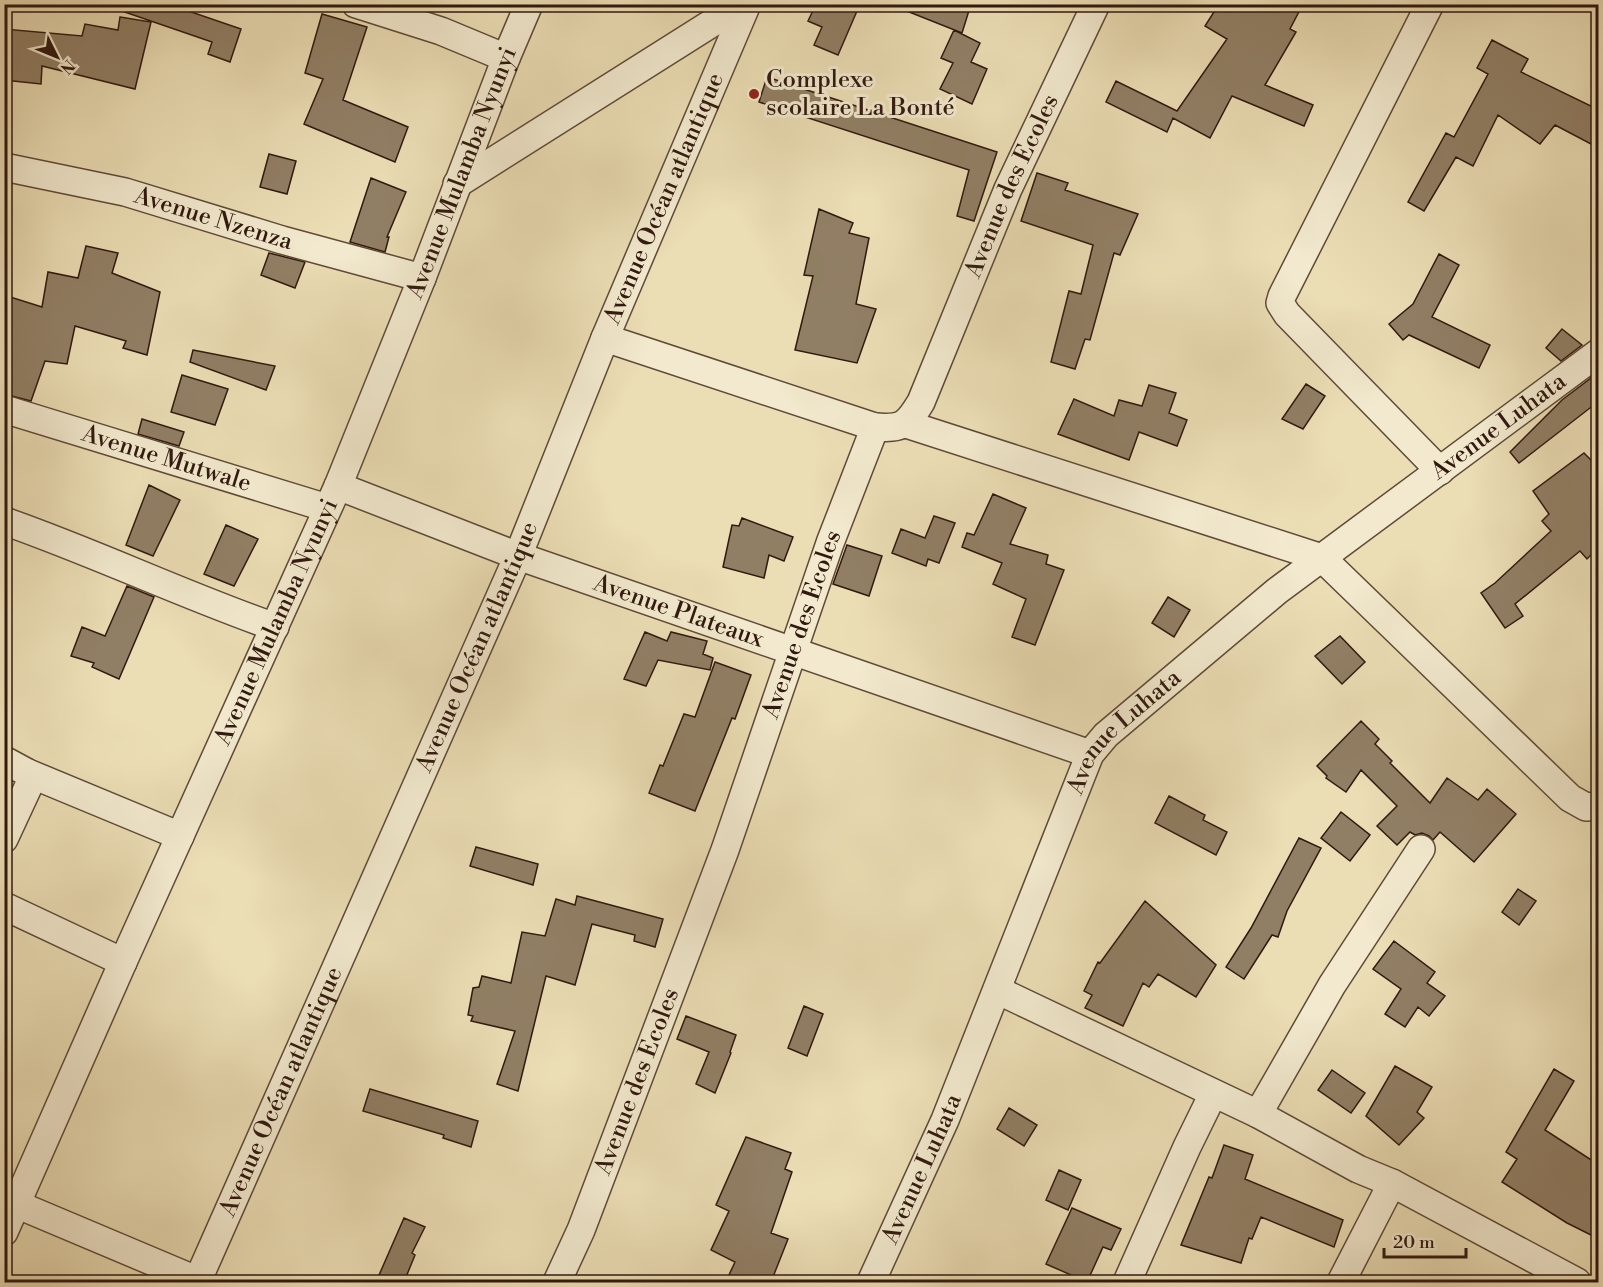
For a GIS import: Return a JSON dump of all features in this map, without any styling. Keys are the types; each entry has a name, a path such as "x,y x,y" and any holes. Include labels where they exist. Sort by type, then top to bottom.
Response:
{"street":[{"path":"356,4 441,31 506,58"},
{"name":"Avenue Mulamba Nyunyi","path":"4,1232 10,1202 123,962 333,497 529,4"},
{"path":"457,184 745,4"},
{"name":"Avenue Océan atlantique","path":"198,1282 518,556 605,338 745,4"},
{"name":"Avenue des Ecoles","path":"906,424 921,402 932,378 1008,189 1096,4"},
{"path":"1430,4 1280,303 1287,314 1440,471"},
{"name":"Avenue Nzenza","path":"4,166 124,192 282,240 422,278"},
{"path":"605,338 875,427 893,428 906,424 1322,558 1570,798 1586,807 1599,806"},
{"name":"Avenue Luhata","path":"872,1282 945,1120 1090,754 1106,735 1277,591 1599,353"},
{"name":"Avenue Mutwale","path":"4,409 333,497"},
{"name":"Avenue des Ecoles","path":"557,1282 581,1230 725,850 830,543 875,427"},
{"name":"Avenue Plateaux","path":"333,497 518,556 1090,754"},
{"path":"4,521 53,538 136,574 275,627"},
{"path":"4,760 28,773 180,836"},
{"path":"4,839 30,783 28,773"},
{"path":"1258,1114 1332,985 1421,849"},
{"path":"4,906 123,962"},
{"path":"997,990 1258,1114 1358,1169 1392,1184 1577,1282"},
{"path":"1127,1282 1213,1094"},
{"path":"1341,1282 1392,1184"},
{"path":"10,1202 198,1282"}],"building":[{"path":"114,4 168,4 241,29 230,62 208,54 212,42 113,8"},
{"path":"816,4 860,4 838,55 814,45 822,27 808,21"},
{"path":"894,4 971,4 962,33 894,6"},
{"path":"1219,4 1303,4 1290,29 1296,32 1265,85 1313,105 1304,126 1232,96 1210,138 1173,118 1167,132 1106,102 1116,81 1177,111 1227,39 1205,26"},
{"path":"322,14 367,27 343,100 408,127 395,162 304,124 323,79 305,73"},
{"path":"120,17 151,22 135,89 42,66 41,84 4,80 4,29 82,36 85,24 118,30"},
{"path":"954,30 980,43 971,62 987,69 972,104 940,89 953,63 941,58"},
{"path":"1492,40 1528,59 1521,72 1599,110 1599,131 1591,144 1555,125 1540,144 1498,115 1473,166 1456,157 1424,211 1408,202 1446,133 1454,137 1488,74 1477,68"},
{"path":"767,77 997,152 974,221 957,216 969,170 759,102"},
{"path":"269,154 296,161 287,194 260,187"},
{"path":"1037,173 1068,183 1065,190 1138,214 1120,255 1114,253 1090,340 1085,339 1075,369 1051,362 1069,291 1081,294 1093,245 1021,221"},
{"path":"371,178 406,192 387,237 389,237 385,252 350,242"},
{"path":"819,209 853,223 849,233 869,238 856,304 876,309 857,363 795,350 813,276 804,275"},
{"path":"86,246 118,253 112,273 160,292 147,355 123,348 126,341 75,326 67,364 45,361 31,401 4,394 4,295 42,307 48,272 78,278"},
{"path":"269,253 305,262 295,288 261,275"},
{"path":"1439,254 1459,265 1432,317 1490,345 1479,368 1409,335 1403,340 1389,324 1413,304"},
{"path":"1562,329 1582,345 1561,361 1546,348"},
{"path":"193,350 275,366 266,390 190,362"},
{"path":"1599,372 1599,401 1519,463 1510,452 1562,400"},
{"path":"182,375 228,389 215,425 171,412"},
{"path":"1306,384 1325,396 1303,429 1282,419"},
{"path":"1149,385 1176,393 1169,413 1187,420 1177,446 1139,432 1129,460 1058,434 1074,399 1114,416 1119,400 1142,406"},
{"path":"142,419 184,432 179,446 138,434"},
{"path":"1584,453 1599,468 1599,547 1587,559 1580,551 1515,604 1523,616 1505,628 1481,593 1551,531 1542,521 1549,514 1533,491"},
{"path":"149,485 180,500 153,556 126,545"},
{"path":"993,494 1026,508 1010,544 1048,555 1046,564 1064,570 1035,645 1012,637 1026,599 993,584 1002,563 962,547 967,533 974,535"},
{"path":"934,516 955,523 939,563 928,559 926,566 892,553 901,529 925,538"},
{"path":"742,518 793,537 784,561 769,555 764,578 723,567 732,525 739,526"},
{"path":"226,525 258,539 234,586 204,574"},
{"path":"847,545 882,556 869,596 833,584"},
{"path":"127,586 154,597 119,679 92,667 94,663 71,656 82,627 105,636"},
{"path":"1168,597 1190,610 1174,637 1152,623"},
{"path":"645,632 667,641 671,632 707,641 703,654 713,658 710,670 658,660 646,686 624,679"},
{"path":"1340,636 1365,662 1342,684 1315,656"},
{"path":"715,662 751,675 735,719 732,718 695,811 649,793 660,765 663,766 684,714 695,717"},
{"path":"1361,721 1379,739 1375,744 1392,761 1390,763 1430,803 1447,778 1478,800 1487,789 1516,814 1474,862 1440,832 1433,840 1422,833 1415,835 1410,832 1397,845 1377,826 1397,806 1361,770 1346,792 1326,778 1327,776 1317,766"},
{"path":"1169,796 1205,815 1203,820 1227,832 1216,855 1155,823"},
{"path":"1341,812 1370,835 1350,861 1321,838"},
{"path":"1299,838 1321,848 1287,911 1278,937 1272,935 1244,979 1226,967 1251,928"},
{"path":"476,847 538,864 533,885 470,866"},
{"path":"1518,889 1536,901 1519,925 1502,912"},
{"path":"577,896 663,919 655,947 634,941 635,935 592,924 575,985 546,976 518,1091 497,1084 515,1031 471,1021 473,1016 468,1015 473,988 479,987 482,976 511,983 522,932 545,936 556,899 575,905"},
{"path":"1145,901 1216,965 1196,997 1158,974 1149,987 1143,983 1123,1026 1085,1008 1092,995 1084,991 1098,962 1100,963"},
{"path":"1394,941 1435,972 1427,983 1445,996 1429,1016 1418,1007 1405,1027 1385,1014 1401,989 1373,969"},
{"path":"804,1006 823,1014 807,1056 788,1048"},
{"path":"686,1016 736,1035 715,1093 696,1084 709,1052 677,1039"},
{"path":"1395,1066 1432,1087 1417,1112 1424,1118 1399,1145 1366,1116"},
{"path":"1554,1069 1574,1081 1545,1130 1599,1165 1599,1239 1567,1223 1502,1182 1517,1159 1506,1152"},
{"path":"1332,1070 1365,1093 1351,1113 1318,1090"},
{"path":"370,1089 478,1121 471,1147 443,1138 444,1135 363,1111"},
{"path":"1009,1108 1037,1125 1024,1146 997,1129"},
{"path":"746,1137 791,1153 785,1169 792,1172 771,1233 788,1239 771,1282 740,1282 728,1277 735,1262 711,1250 729,1211 716,1205"},
{"path":"1224,1145 1253,1155 1245,1179 1343,1220 1334,1247 1261,1217 1252,1239 1249,1238 1241,1263 1181,1245 1209,1177 1212,1178"},
{"path":"1059,1170 1081,1180 1068,1210 1046,1200"},
{"path":"1072,1208 1121,1229 1111,1250 1103,1247 1087,1282 1046,1264"},
{"path":"404,1218 425,1227 412,1253 415,1255 404,1282 376,1282"}],"place":[{"name":"Complexe scolaire La Bonté","path":"754,94"}]}
